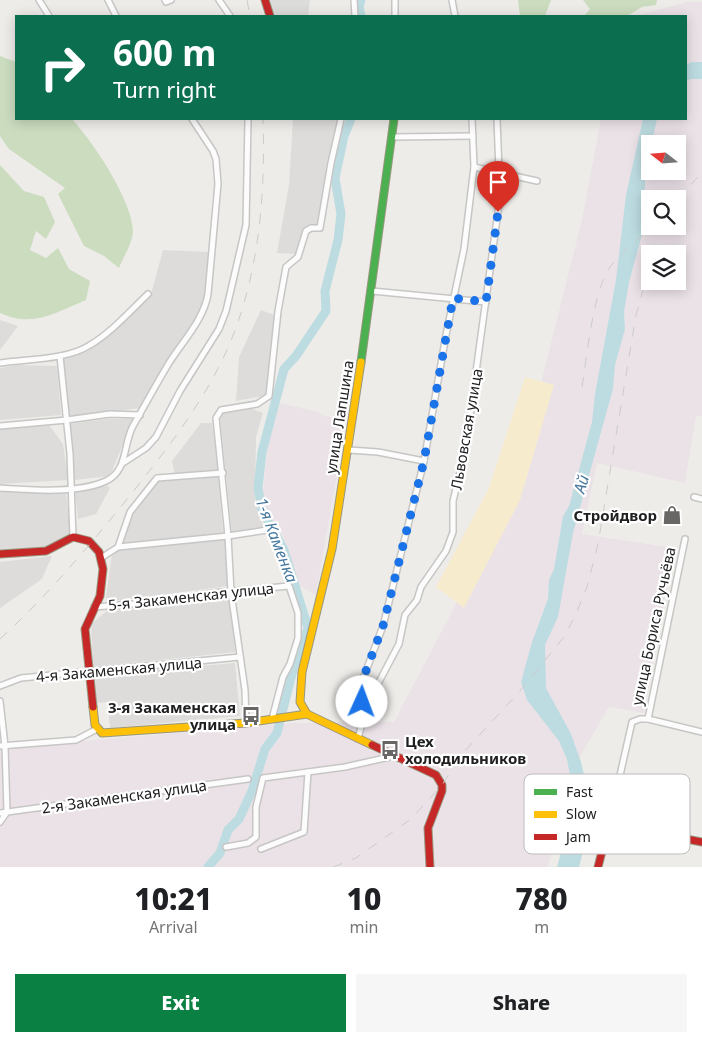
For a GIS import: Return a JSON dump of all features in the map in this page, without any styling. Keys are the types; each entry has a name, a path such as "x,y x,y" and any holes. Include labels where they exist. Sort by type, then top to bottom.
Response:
{"street":[{"path":"39,0 48,15"},
{"path":"108,0 116,15"},
{"path":"220,0 229,15"},
{"path":"265,0 270,15"},
{"path":"354,0 355,15"},
{"path":"395,0 395,15"},
{"path":"452,0 455,15"},
{"path":"0,488 71,488 107,481 117,474 123,464 128,437 168,364 206,303 218,184 216,160 213,151 193,120"},
{"path":"123,464 146,448 156,437 180,391 219,329 226,311 246,225 248,120"},
{"path":"246,723 245,690 231,592 223,473 216,418 221,410 257,404 269,396 278,311 286,267 298,256 306,231 311,228 320,228 341,120"},
{"name":"улица Лапшина","path":"307,714 300,702 302,672 332,549 349,450 394,120"},
{"path":"358,739 363,719 361,684 383,626 424,461 453,298 464,249 474,167 472,120"},
{"name":"Львовская улица","path":"363,719 371,697 399,644 405,615 417,600 421,587 446,551 452,532 453,501 465,452 500,197 497,120"},
{"path":"393,138 473,136"},
{"path":"474,167 537,181"},
{"path":"372,291 486,302"},
{"path":"0,363 60,356 89,346 118,323 148,294"},
{"path":"60,356 67,420 74,537"},
{"path":"0,426 110,414 140,416"},
{"path":"349,450 378,452 424,461"},
{"path":"118,547 130,512 157,478 223,473"},
{"path":"694,497 702,499"},
{"path":"101,558 118,547 228,536 267,530"},
{"path":"0,554 46,552 74,537 89,541 99,552 104,569 100,596 85,629 97,729 102,733 246,723 307,714 394,756 430,771 442,785 441,797 428,828 430,867"},
{"name":"улица Бориса Ручьёва","path":"620,774 632,722 648,719 685,539"},
{"name":"5-я Закаменская улица","path":"94,607 158,602 212,593 289,586 298,613 298,638 290,664 283,677 272,719"},
{"name":"4-я Закаменская улица","path":"0,686 21,678 240,657"},
{"path":"0,700 7,812 0,822"},
{"path":"648,719 702,732"},
{"path":"2,746 76,740 97,729"},
{"path":"226,847 248,843 256,838 256,807 264,778 345,767 394,756"},
{"path":"261,849 304,832 308,772"},
{"name":"2-я Закаменская улица","path":"0,813 248,779"},
{"name":"улица Бориса Ручьёва","path":"598,867 601,854"}],"shaded area":[{"path":"268,0 310,0 308,15 274,15"},
{"path":"687,2 702,2 702,416 696,416 685,483 597,463 582,534 674,548 644,713 609,707 570,774 524,774 524,854 551,854 548,867 0,867 0,748 294,723 394,722 513,495 582,220 601,120 687,120 687,15 639,15"},
{"path":"293,120 339,120 319,227 307,226 298,254 277,253 289,185"},
{"path":"163,250 209,252 203,310 140,408 69,417 62,360 88,351 150,298"},
{"path":"261,310 274,315 268,395 236,401 239,357"},
{"path":"0,320 18,326 0,350"},
{"path":"18,365 57,366 61,415 0,420 0,368"},
{"path":"280,403 343,420 344,435 316,595 296,584 282,534 262,502 267,450"},
{"path":"250,408 263,413 256,437 255,502 264,528 232,533 220,417 222,411"},
{"path":"107,419 133,419 110,476 74,480 70,424"},
{"path":"201,423 212,423 218,471 175,475 172,461"},
{"path":"49,425 63,444 68,480 0,484 0,429"},
{"path":"218,476 223,533 122,544 129,520 157,481"},
{"path":"106,485 110,488 96,514 78,519 75,491"},
{"path":"46,491 66,494 71,532 51,547 0,549 0,492"},
{"path":"225,537 228,586 107,602 106,596 112,554 119,550"},
{"path":"52,556 42,579 0,608 0,562"},
{"path":"230,597 235,652 93,667 91,624 108,610"},
{"path":"235,663 240,716 110,728 108,702 97,703 94,675"}],"green space":[{"path":"518,0 551,0 545,15 520,15"},
{"path":"583,0 657,0 656,5 642,7 629,15 585,15 590,9"},
{"path":"0,56 15,62 15,120 73,120 100,156 119,188 131,218 133,235 119,268 104,256 84,246 58,194 65,188 9,149 0,136"},
{"path":"0,165 24,191 44,197 55,222 46,239 36,231 30,250 46,258 58,248 69,269 90,281 86,300 54,314 34,319 23,319 0,313"}],"sand":[{"path":"525,377 554,385 520,500 464,608 436,587 489,488"}],"water":[{"path":"692,62 702,62 702,79 687,81 687,64"},
{"name":"Ай","path":"643,120 657,120 653,135 641,135 641,180 645,180 645,190 641,190 642,235 629,282 624,312 625,329 615,365 613,389 573,533 558,617 545,645 546,688 571,734 584,774 570,774 567,759 559,741 527,700 521,682 532,642 548,599 549,580 554,569 563,516 569,506 592,422 595,394 616,280 626,195"},
{"path":"561,854 582,854 579,867 557,867"}],"waterway":[{"name":"1-я Каменка","path":"361,0 359,7 361,15"},
{"name":"1-я Каменка","path":"208,867 220,853 228,830 239,819 252,791 265,749 277,733 294,666 308,628 284,550 262,510 258,488 262,452 284,369 296,356 326,311 325,291 338,240 341,214 335,178 344,136 351,120"}],"railway":[{"path":"247,0 250,15"},
{"path":"0,639 47,592 120,508 182,428 214,376 229,346 240,315 256,251 263,185 263,120"},
{"path":"686,190 702,173"},
{"path":"582,387 595,307 604,278 614,262 642,235"},
{"path":"656,245 659,235"},
{"path":"333,867 356,858 411,819 442,785 463,753 519,692 564,637 587,587 598,544 636,315 643,290"}],"traffic: fast":[{"path":"361,362 394,120"}],"traffic: slow":[{"path":"307,714 300,702 302,672 332,549 361,362"},
{"path":"93,707 95,725 102,733 246,723 307,714 372,745"}],"traffic: jam":[{"path":"265,0 270,15"},
{"path":"0,554 46,551 73,537 89,541 99,552 103,569 100,596 85,629 93,707"},
{"path":"372,745 436,775 442,785 442,791 428,828 430,867"},
{"path":"690,840 702,842"},
{"path":"598,867 601,854"}],"place":[{"name":"Стройдвор","path":"672,515"},
{"name":"3-я Закаменская улица","path":"251,716"},
{"name":"Цех холодильников","path":"390,750"}],"route":[{"path":"362,702 360,694 361,684 383,626 391,587 424,461 453,298 486,302 498,212"}]}
